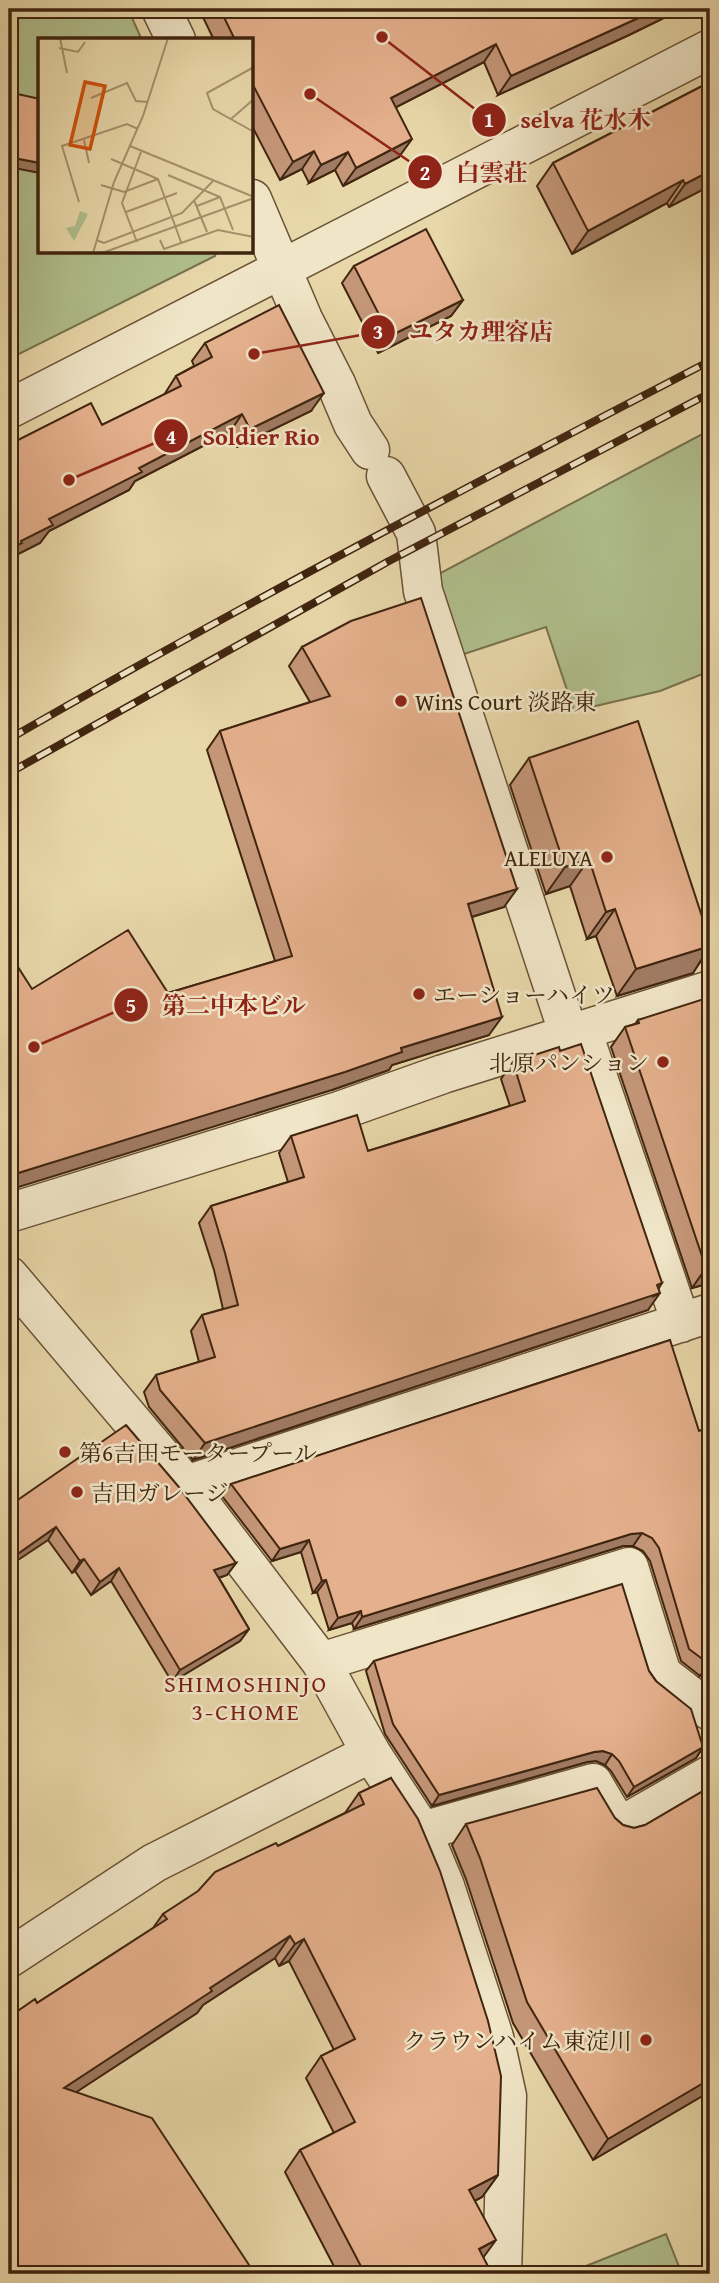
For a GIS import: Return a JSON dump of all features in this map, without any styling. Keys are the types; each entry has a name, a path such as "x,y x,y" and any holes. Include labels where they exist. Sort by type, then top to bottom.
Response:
{"street":[{"path":"161,9 175,38"},
{"path":"9,409 710,50"},
{"path":"186,1485 696,1318 575,1032 424,592 416,533 378,463 353,424 303,319 254,204"},
{"path":"9,1213 340,1111 443,1074 710,990"},
{"path":"9,1276 186,1485 321,1662 371,1753 422,1831 445,1886 494,2036 508,2096 502,2274"},
{"path":"321,1662 629,1567 662,1674 710,1711"},
{"path":"9,1958 154,1863 371,1753"},
{"path":"422,1831 593,1783 619,1827 710,1775"}],"green space":[{"path":"9,9 128,9 141,38 38,38 38,254 215,256 9,359"},
{"path":"710,430 710,671 660,691 574,711 546,627 461,655 435,576"},
{"path":"666,2234 682,2274 566,2274"}],"building":[{"path":"220,9 658,9 511,76 496,44 391,98 412,139 356,168 348,152 321,165 314,151 293,162 254,87 254,38 234,38"},
{"path":"710,82 710,171 685,184 683,180 588,231 553,163"},
{"path":"13,93 38,99 38,163 9,157 9,115"},
{"path":"426,229 463,300 390,336 354,266"},
{"path":"279,305 324,393 250,429 242,414 139,468 142,472 49,519 53,525 9,549 9,447 91,403 102,425 181,386 176,376 212,357 205,343"},
{"path":"421,598 517,889 468,904 502,1017 401,1048 402,1052 345,1072 9,1178 9,953 32,989 128,930 168,993 292,956 220,731 330,696 302,647 351,621"},
{"name":"ALELUYA","path":"638,721 710,946 636,969 615,909 606,912 589,859 565,867 529,758"},
{"path":"710,997 710,1267 706,1268 625,1027 639,1023 638,1020"},
{"path":"581,1044 662,1283 657,1285 660,1293 205,1443 160,1390 156,1375 215,1357 202,1315 238,1305 211,1206 304,1177 291,1136 357,1115 368,1151 439,1129 525,1101 513,1062 559,1047 560,1051"},
{"path":"670,1340 699,1431 704,1429 710,1450 709,1664 689,1649 659,1548 652,1538 642,1533 631,1534 362,1617 361,1611 338,1618 326,1580 322,1581 309,1540 280,1549 231,1484"},
{"path":"126,1425 178,1486 236,1563 214,1570 249,1629 180,1670 119,1568 100,1582 84,1559 80,1561 56,1527 9,1560 9,1506"},
{"path":"622,1584 649,1671 656,1681 691,1709 703,1747 634,1787 619,1761 612,1754 603,1751 439,1795 393,1724 374,1661"},
{"path":"391,1778 418,1819 440,1871 488,2021 501,2076 498,2175 469,2190 496,2240 479,2249 492,2274 365,2274 300,2150 355,2122 321,2056 355,2039 304,1939 295,1944 290,1936 210,1988 212,1991 64,2088 152,2118 255,2274 9,2274 9,2017 35,1999 37,2003 167,1919 163,1914 198,1891 215,1872 276,1843 278,1846 364,1804 359,1793"},
{"path":"710,1787 710,2047 705,2051 710,2059 710,2079 608,2139 527,2002 480,1858 466,1824 597,1788 615,1818 623,1825 634,1828 645,1825"}],"railway":[{"path":"9,739 270,593 710,361"},
{"path":"9,773 389,561 710,393"}],"place":[{"name":"selva 花水木","path":"382,37"},
{"name":"白雲荘","path":"310,94"},
{"name":"ユタカ理容店","path":"254,354"},
{"name":"Soldier Rio","path":"69,480"},
{"name":"Wins Court 淡路東","path":"401,701"},
{"name":"ALELUYA","path":"607,857"},
{"name":"エーショーハイツ","path":"419,994"},
{"name":"第二中本ビル","path":"34,1047"},
{"name":"北原パンション","path":"663,1062"},
{"name":"第6吉田モータープール","path":"65,1452"},
{"name":"吉田ガレージ","path":"77,1492"},
{"name":"クラウンハイム東淀川","path":"646,2040"}],"district":[{"name":"SHIMOSHINJO 3-CHOME","path":"246,1697"}]}
